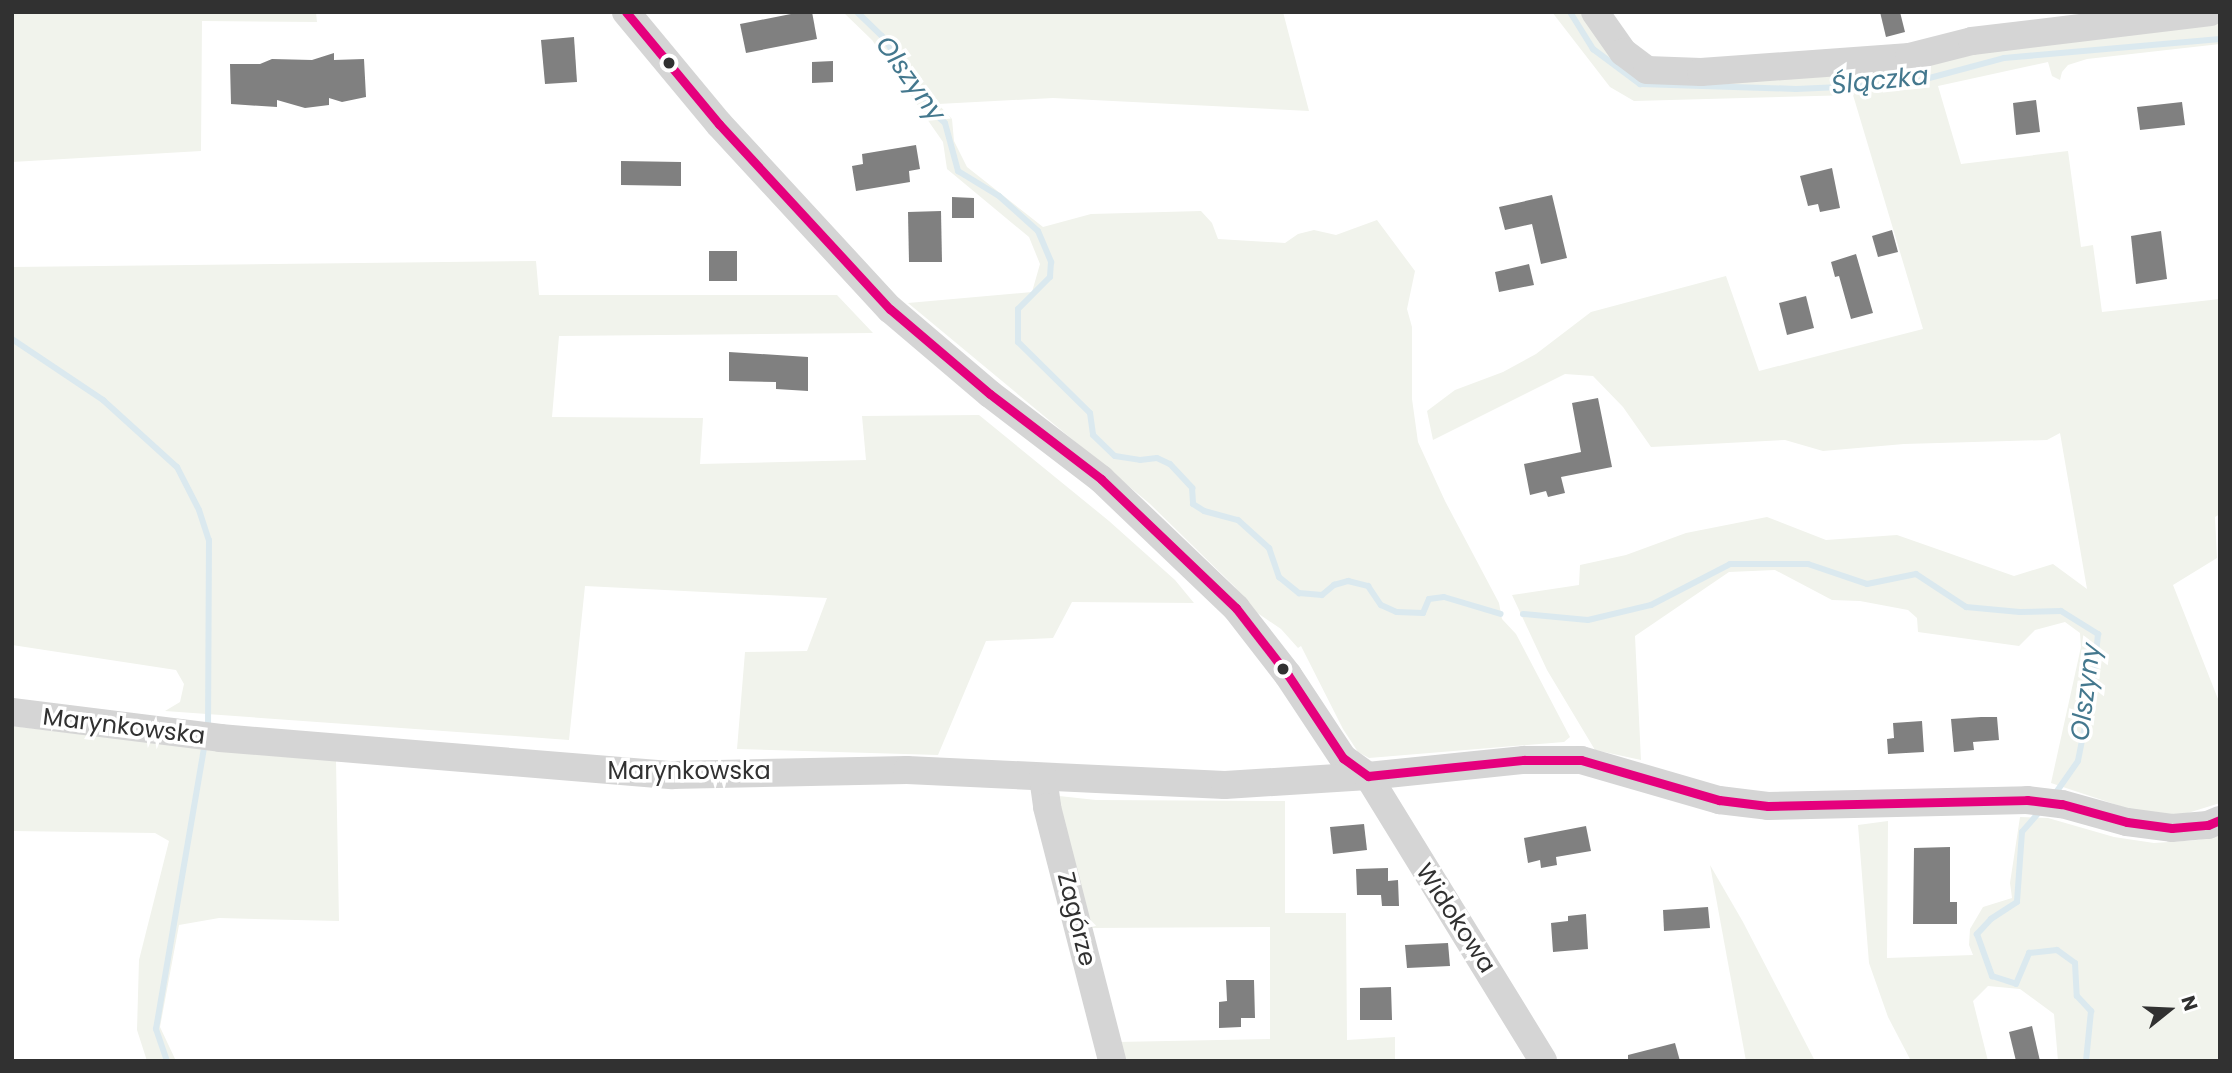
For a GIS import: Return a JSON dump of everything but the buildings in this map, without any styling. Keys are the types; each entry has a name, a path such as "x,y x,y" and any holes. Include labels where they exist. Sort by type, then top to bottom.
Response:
{"street":[{"path":"626,12 736,143 890,309 990,394 1101,478 1236,608 1288,675 1343,758 1368,776"},
{"path":"1595,12 1623,52 1647,70 1701,72 1909,57 1972,41 2210,12"},
{"name":"Marynkowska","path":"12,712 220,738 672,775 907,770 1225,785 1368,776 1524,760 1581,760 1718,800 1768,806 2027,800 2062,804 2127,822 2172,828 2208,825 2220,820"},
{"name":"Widokowa","path":"1368,776 1543,1061"},
{"name":"Zagórze","path":"1043,777 1047,807 1112,1061"}],"shaded area":[{"path":"12,12 316,12 317,22 202,21 201,151 12,162"},
{"path":"843,12 1283,12 1309,111 1053,98 938,104 952,119 954,141 967,167 1043,227 1091,214 1201,211 1212,223 1218,239 1285,243 1298,234 1314,230 1336,235 1377,220 1415,271 1407,309 1412,327 1412,399 1418,442 1445,501 1499,603 1502,619 1516,634 1570,737 1564,742 1369,758 1358,752 1343,729 1301,646 1298,648 1281,629 1256,612 1234,586 1149,503 908,303 1032,292 1040,264 1029,237 947,169 943,142 872,40"},
{"path":"1552,12 1585,12 1635,74 2220,18 2220,44 2087,59 2068,65 2060,80 2052,76 2048,62 1938,86 1961,164 2068,151 2081,247 2093,245 2102,312 2220,299 2220,514 2215,517 2217,558 2173,585 2220,704 2220,803 2178,816 2138,812 2051,783 2081,647 2080,633 2065,622 2035,630 2019,646 1918,632 1917,618 1908,610 1860,601 1832,600 1775,570 1729,572 1635,636 1641,760 1595,750 1547,670 1512,595 1579,585 1580,565 1626,555 1686,533 1767,517 1826,540 1897,535 2014,576 2053,564 2087,589 2060,433 2047,440 1904,444 1823,451 1785,440 1651,447 1623,407 1593,376 1565,374 1433,440 1427,411 1455,390 1503,372 1536,354 1591,312 1726,276 1759,371 1923,329 1853,95 1634,101 1610,87"},
{"path":"536,261 539,295 837,295 873,333 559,336 552,417 703,418 700,464 866,460 862,416 979,415 1109,521 1175,580 1194,603 1072,602 1053,638 986,641 938,755 737,749 745,652 807,651 827,598 585,586 569,740 165,711 180,702 184,684 176,670 12,645 12,267"},
{"path":"12,726 190,747 336,760 339,921 219,918 179,925 160,1027 176,1061 147,1061 137,1030 139,960 169,841 155,833 12,831"},
{"path":"1059,796 1096,800 1285,801 1285,913 1346,913 1347,1040 1395,1037 1395,1061 1122,1061 1117,1042 1270,1039 1270,927 1090,928 1063,828"},
{"path":"2020,817 2048,818 2114,837 2154,843 2198,840 2220,834 2220,1061 2058,1061 2054,1014 2020,989 1988,986 1973,1001 1988,1061 1911,1061 1888,1017 1869,963 1858,825 1888,821 1887,958 1973,955 1969,945 1970,929 1983,907 2012,898 2010,883"},
{"path":"1710,865 1743,922 1815,1061 1746,1061"}],"waterway":[{"name":"Olszyny","path":"857,12 882,36 920,89 931,110 945,123 958,171 999,196 1038,231 1051,262 1050,277 1018,309 1018,342 1090,413 1093,435 1115,456 1140,460 1157,458 1170,464 1192,488 1193,504 1204,511 1238,520 1269,548 1279,577 1299,593 1322,595 1334,585 1348,581 1368,586 1381,605 1397,612 1423,613 1429,599 1444,597 1501,614"},
{"name":"Ślączka","path":"1570,12 1593,49 1640,84 1796,89 1907,84 2004,58 2220,39"},
{"path":"12,339 103,400 177,467 199,510 209,540 208,727"},
{"name":"Olszyny","path":"1523,614 1588,620 1651,605 1730,564 1808,564 1867,584 1916,574 1966,607 2020,612 2061,611 2098,634 2093,685 2078,761 2055,794"},
{"path":"167,1061 156,1029 204,747"},
{"name":"Olszyny","path":"2041,810 2022,832 2017,902 1991,919 1977,934 1992,976 2016,984 2029,953 2057,950 2075,963 2077,996 2091,1011 2086,1061"}],"transit line":[{"path":"626,12 719,124 890,309 990,394 1101,479 1236,608 1288,675 1343,758 1368,776"},
{"path":"1368,776 1524,760 1581,760 1719,800 1768,806 2027,800 2062,804 2127,822 2172,828 2208,825 2220,820"}]}
